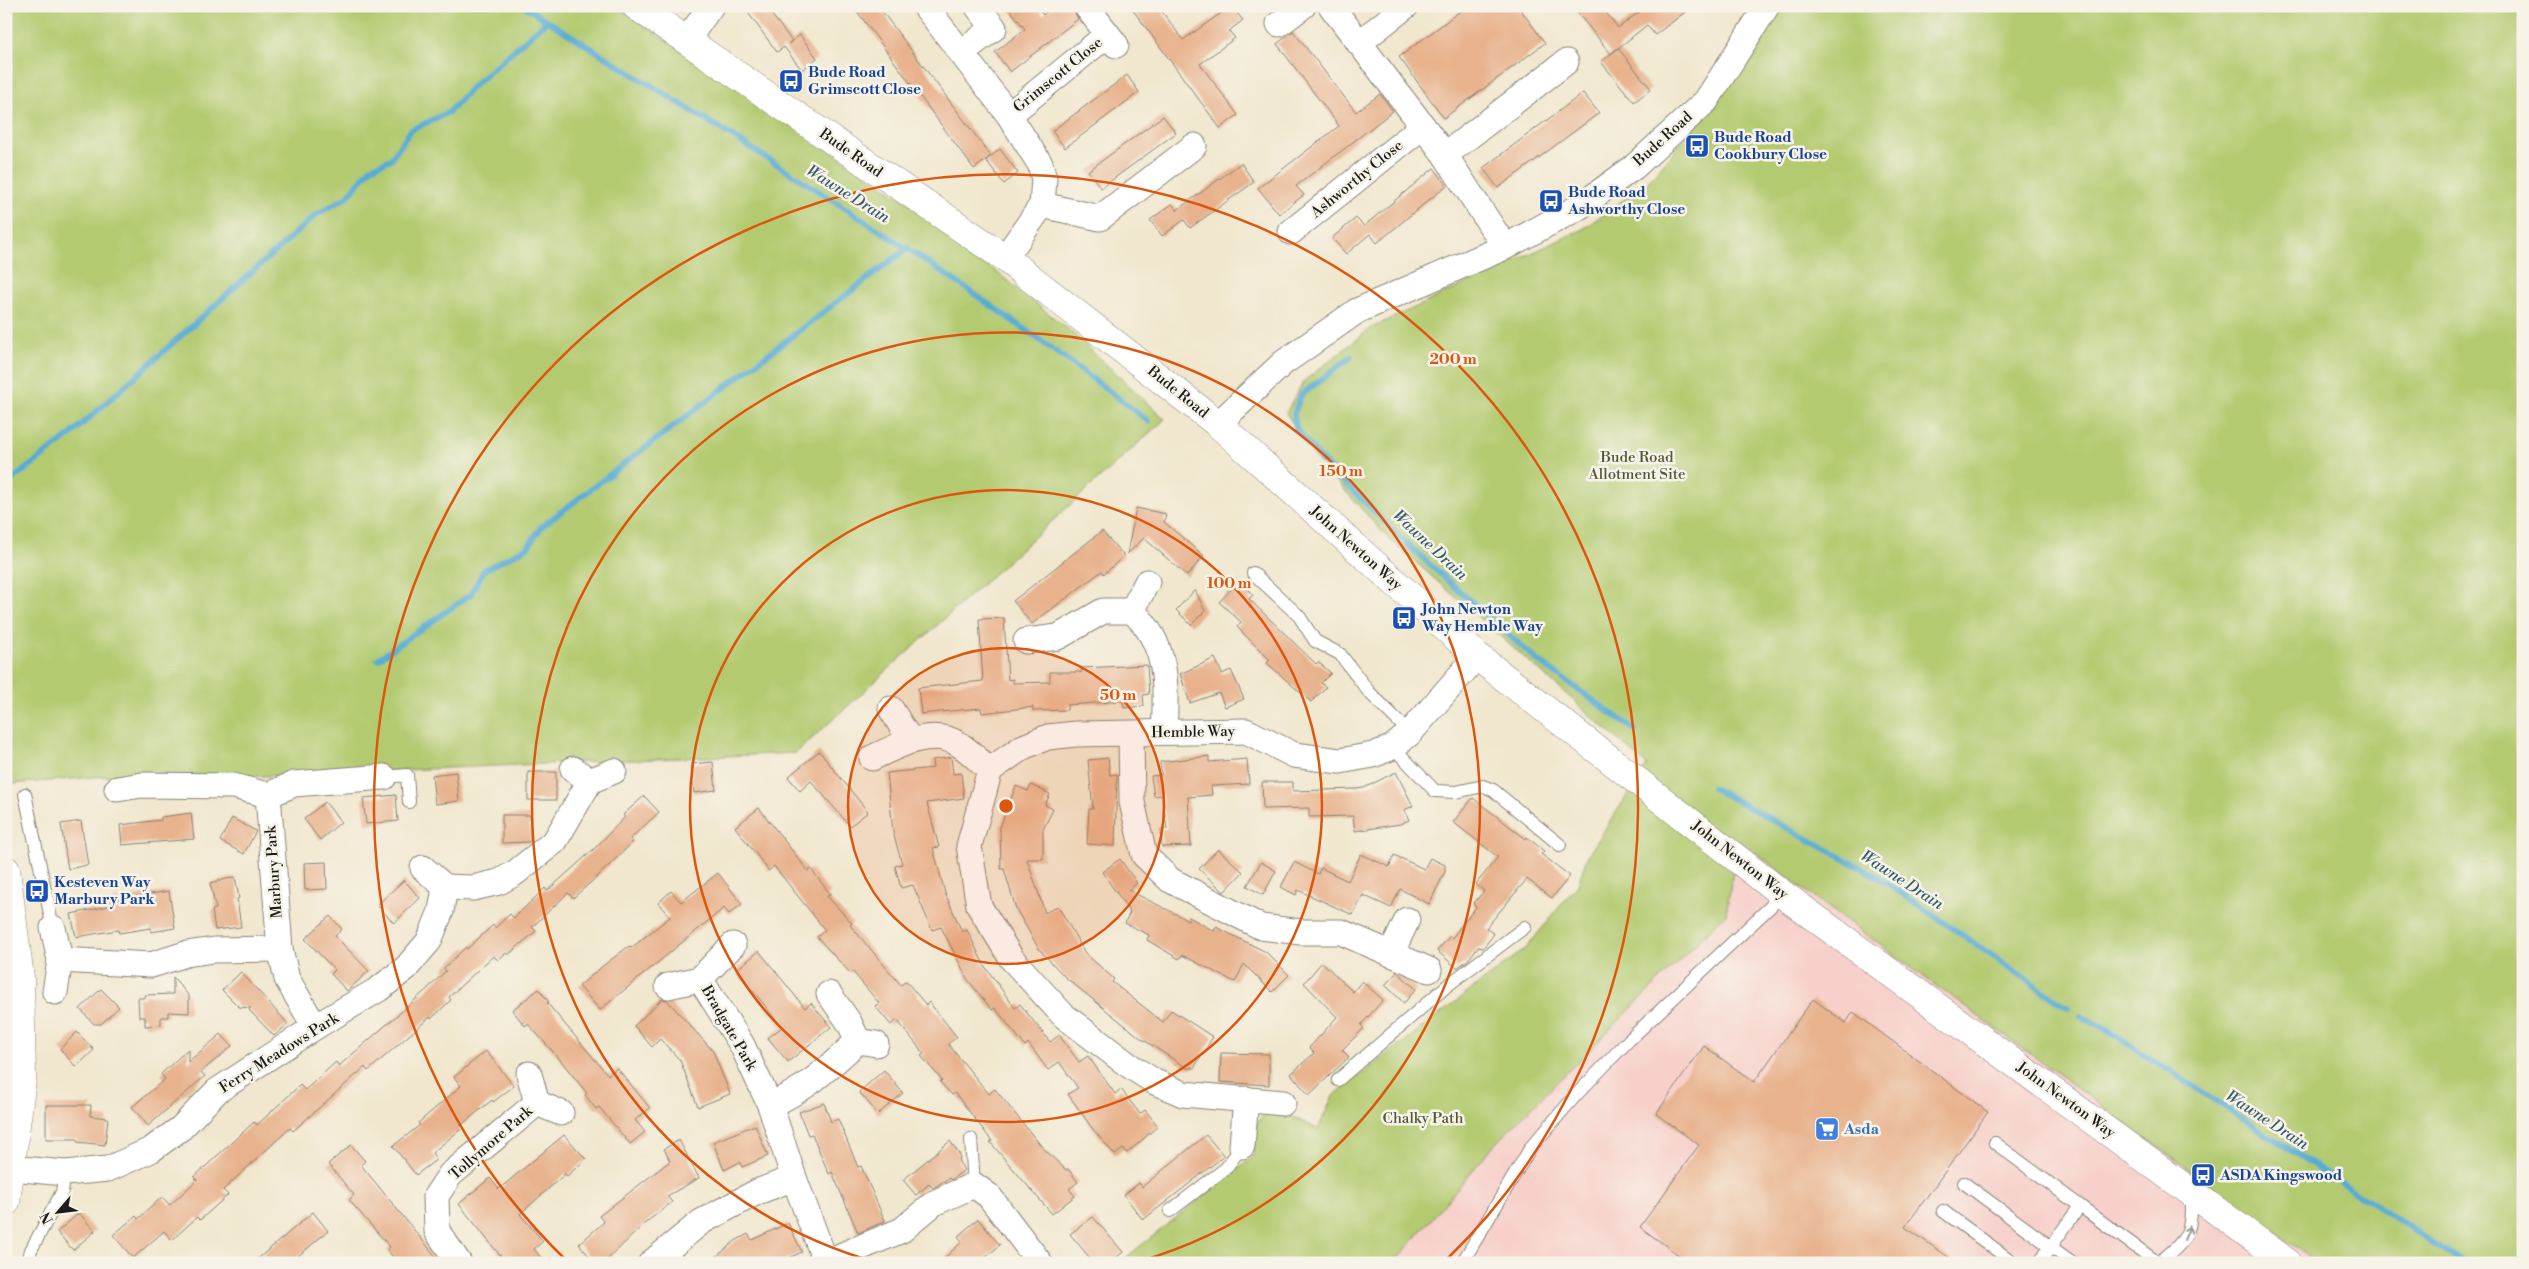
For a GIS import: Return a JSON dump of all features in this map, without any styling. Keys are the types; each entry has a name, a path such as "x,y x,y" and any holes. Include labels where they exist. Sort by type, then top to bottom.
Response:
{"street":[{"name":"Bude Road","path":"636,6 1005,258 1218,424 1282,363 1357,311 1505,247 1579,206 1634,167 1706,101 1767,6"},
{"path":"687,40 711,6"},
{"name":"Grimscott Close","path":"925,6 1009,115 1040,164 1044,179 1042,205"},
{"path":"961,53 994,28 977,6"},
{"name":"Grimscott Close","path":"1009,115 1112,40 1086,6"},
{"path":"1279,24 1303,6"},
{"path":"1331,6 1445,155 1505,247"},
{"path":"1359,43 1406,6"},
{"path":"1445,155 1566,62"},
{"name":"Ashworthy Close","path":"1292,232 1423,126"},
{"path":"1005,258 1042,205 1100,218 1194,146"},
{"name":"John Newton Way","path":"1218,424 1477,656 1781,893 2288,1263"},
{"path":"1132,610 1147,582"},
{"path":"1026,641 1058,637 1103,611 1132,610 1146,623 1160,647 1167,700 1164,731"},
{"name":"Hemble Way","path":"990,770 1023,747 1048,737 1076,734 1246,731 1294,755 1340,761 1373,755 1401,740 1477,656"},
{"path":"891,708 910,740"},
{"path":"1131,734 1132,802 1144,854 1170,880 1261,927 1301,932 1341,932 1391,954 1438,978"},
{"path":"872,758 910,740 935,738 959,744 990,770 969,846 979,906 1012,959 1063,1015 1155,1082 1182,1094 1283,1103"},
{"path":"424,868 445,887 472,888 499,882 523,868 554,841 582,775 614,771"},
{"path":"117,789 142,785 234,786 268,795 294,784 384,777"},
{"name":"Marbury Park","path":"268,795 280,949 287,979 315,1027"},
{"path":"6,870 22,1079 6,1202"},
{"name":"Ferry Meadows Park","path":"11,1168 65,1174 108,1169 151,1150 181,1128 217,1091 315,1027 379,990 406,968 429,941 441,911 445,887"},
{"path":"1391,954 1407,920"},
{"path":"52,928 60,960 55,992"},
{"name":"Bradgate Park","path":"668,986 700,979 733,945"},
{"path":"60,960 151,965 186,954 204,951 280,949"},
{"name":"Bradgate Park","path":"700,979 742,1045 770,1105 794,1178 826,1262"},
{"path":"770,1105 795,1094 867,1042 828,994"},
{"name":"Tollymore Park","path":"529,1074 537,1103"},
{"path":"1242,1146 1246,1099"},
{"name":"Tollymore Park","path":"537,1103 561,1113"},
{"name":"Tollymore Park","path":"459,1263 438,1232 436,1196 450,1175 537,1103"},
{"path":"651,1263 701,1222 757,1192 794,1178"},
{"path":"826,1262 902,1230 934,1203 974,1185 989,1196 1040,1263"}],"lane":[{"path":"1253,573 1299,616 1315,641 1340,654 1369,692 1434,790 1456,792 1482,786 1493,790 1560,845"},
{"path":"384,777 407,775 409,802"},
{"path":"25,794 52,928"},
{"path":"1462,1263 1531,1147 1576,1095 1629,1040 1771,906 1781,893"},
{"path":"1338,1080 1438,978 1525,927"},
{"path":"971,1139 974,1185"},
{"path":"1995,1143 2158,1263 2181,1245 2188,1234 2192,1213 2190,1192"},
{"path":"1170,1211 1226,1168 1242,1146"},
{"path":"28,1263 31,1250 62,1192 65,1174"},
{"path":"1964,1183 2073,1263"},
{"path":"2039,1263 2080,1206"},
{"path":"1943,1211 2014,1263"}],"shaded area":[{"path":"1738,839 1799,886 2318,1263 1394,1263 1495,1144"}],"green space":[{"path":"6,6 616,6 922,212 1069,330 1165,419 796,753 266,776 108,776 11,784 6,771"},
{"path":"1778,6 2523,6 2523,1263 2318,1263 1799,886 1738,839 1726,914 1495,1144 1394,1263 1119,1263 1253,1157 1257,1123 1265,1114 1293,1117 1318,1129 1333,1096 1526,948 1578,884 1587,857 1647,765 1387,537 1313,455 1286,413 1303,382 1371,328 1583,229 1647,183 1715,103"}],"building":[{"path":"743,6 765,6 792,41 800,35 817,58 802,70 784,47 777,52"},
{"path":"853,6 878,6 991,156 974,169"},
{"path":"1007,6 1037,6 1043,15 1054,6 1072,6 1078,19 1010,72 995,52 1025,29"},
{"path":"1130,6 1158,6 1183,40 1231,6 1243,20 1229,31 1235,38 1200,64 1238,115 1220,128"},
{"path":"1467,6 1518,6 1545,43 1444,118 1399,57"},
{"path":"1572,6 1601,6 1618,28 1647,6 1693,6 1655,35 1647,25 1611,54"},
{"path":"1293,31 1356,112 1380,94 1393,111 1296,186 1304,195 1279,214 1258,188 1339,126 1277,44"},
{"path":"1618,48 1651,89 1634,102 1601,62"},
{"path":"1127,75 1139,92 1065,148 1052,131"},
{"path":"1583,93 1599,113 1498,188 1483,168"},
{"path":"1163,116 1176,133 1101,188 1088,171"},
{"path":"1000,149 1018,173 1004,184 986,160"},
{"path":"1241,163 1254,182 1190,228 1184,220 1162,236 1150,220 1172,204 1177,210"},
{"path":"1434,168 1447,185 1377,243 1370,234 1346,254 1332,238 1356,218 1364,226"},
{"path":"1136,508 1166,514 1164,522 1204,556 1187,576 1144,538 1127,554"},
{"path":"1102,531 1124,556 1104,574 1102,571 1032,624 1013,601"},
{"path":"1239,581 1253,595 1249,599 1316,664 1318,662 1331,673 1321,683 1326,687 1311,702 1267,663 1270,660 1237,627 1241,622 1219,602"},
{"path":"1195,590 1205,611 1191,625 1176,610"},
{"path":"1004,618 1008,680 1013,679 1013,683 1050,682 1050,672 1082,672 1081,668 1147,665 1149,694 1143,695 1144,706 1124,708 1123,701 1067,705 1067,710 1033,711 1033,707 982,713 981,708 921,714 918,688 983,681 979,619"},
{"path":"1215,658 1222,674 1231,670 1244,699 1225,707 1219,693 1190,703 1180,674"},
{"path":"819,751 868,812 850,826 811,781 800,791 788,777"},
{"path":"1209,756 1209,762 1247,759 1249,784 1211,786 1212,795 1188,797 1191,846 1162,847 1161,829 1167,829 1162,795 1154,796 1151,776 1161,775 1160,762"},
{"path":"951,757 953,774 961,773 964,798 927,803 939,847 933,848 945,893 962,932 967,930 984,965 1015,1008 1020,1004 1050,1042 1059,1035 1079,1062 1088,1056 1115,1094 1121,1089 1140,1114 1145,1110 1158,1126 1127,1153 1123,1149 1115,1155 1092,1128 1068,1094 1078,1088 1059,1062 1048,1070 1028,1043 1025,1046 995,1008 992,1010 968,980 941,927 932,930 913,885 901,888 895,866 902,864 893,832 887,773 933,768 932,760"},
{"path":"1108,758 1110,775 1117,774 1115,846 1087,844 1089,809 1093,809 1088,760"},
{"path":"713,762 716,790 694,793 691,764"},
{"path":"456,772 459,801 435,804 432,775"},
{"path":"528,772 556,772 556,800 528,800"},
{"path":"1396,772 1413,806 1404,810 1409,820 1400,824 1355,831 1353,816 1309,817 1309,808 1263,809 1262,782 1293,782 1293,791 1355,789 1364,788"},
{"path":"1031,785 1050,794 1045,805 1053,809 1043,830 1043,859 1027,859 1045,913 1058,906 1085,953 1114,979 1112,982 1163,1022 1171,1010 1213,1037 1194,1068 1187,1068 1142,1039 1065,977 1039,949 1016,909 1004,869 1001,869 1000,827 1016,786 1028,791"},
{"path":"396,795 398,821 366,824 363,798"},
{"path":"644,796 659,812 630,839 633,842 598,876 573,898 568,893 532,927 536,931 508,955 506,953 498,960 493,956 449,997 451,1000 431,1019 430,1017 368,1071 365,1067 293,1131 290,1128 223,1190 228,1195 200,1220 197,1217 172,1240 164,1231 133,1258 113,1235 136,1216 138,1219 162,1197 170,1205 197,1180 194,1177 254,1122 257,1125 300,1085 305,1090 336,1062 339,1066 424,992 446,971 444,968 466,947 467,949 493,925 495,928 510,914 514,918 545,888 547,891 594,849 625,817 623,815"},
{"path":"1473,798 1526,839 1527,837 1544,851 1541,854 1570,876 1552,898 1527,879 1486,928 1494,934 1483,948 1478,947 1468,960 1457,968 1437,951 1450,936 1452,938 1476,907 1473,904 1484,891 1476,884 1498,857 1453,822"},
{"path":"325,802 341,822 320,840 304,819"},
{"path":"759,808 808,871 811,869 830,894 827,896 852,923 850,925 901,985 906,981 926,1005 929,1002 957,1037 948,1044 989,1094 995,1089 1042,1147 1066,1170 1068,1169 1078,1182 1069,1189 1075,1196 1052,1214 990,1142 992,1141 955,1093 952,1095 940,1082 942,1080 921,1056 924,1054 897,1020 891,1025 875,1006 879,1003 852,971 850,973 817,937 825,930 774,866 769,871 735,827"},
{"path":"191,813 194,839 122,845 120,825 161,820 161,817"},
{"path":"502,815 530,815 530,842 502,843"},
{"path":"232,818 256,831 244,854 220,841"},
{"path":"81,821 88,865 68,869 61,824"},
{"path":"1218,849 1243,872 1224,892 1199,869"},
{"path":"1361,854 1389,867 1394,855 1424,869 1430,858 1445,865 1445,872 1429,904 1400,889 1391,908 1363,895 1353,915 1298,890 1296,895 1281,887 1294,862 1318,874 1321,868 1348,881"},
{"path":"1120,859 1137,883 1128,890 1188,920 1189,917 1214,931 1216,927 1266,952 1289,975 1272,992 1244,964 1235,982 1182,955 1179,959 1147,940 1149,935 1125,923 1130,912 1102,872"},
{"path":"326,862 327,889 305,890 304,863"},
{"path":"1261,862 1276,871 1263,895 1247,886"},
{"path":"718,873 742,904 729,914 724,908 600,1010 579,986 629,946 631,948 670,917 658,903 671,891 681,902"},
{"path":"235,877 241,927 215,930 212,910 216,909 210,883"},
{"path":"404,880 420,898 394,923 377,905"},
{"path":"169,891 175,928 151,932 151,928 119,933 118,930 76,937 71,914 114,905 113,900"},
{"path":"330,916 342,929 335,936 369,971 347,991 331,974 335,970 305,939"},
{"path":"759,951 805,1008 811,1003 831,1027 788,1062 768,1038 782,1027 736,970"},
{"path":"1322,962 1353,992 1362,981 1383,1000 1361,1025 1364,1028 1342,1050 1349,1057 1309,1095 1291,1074 1314,1053 1309,1048 1337,1017 1304,983"},
{"path":"241,972 288,1024 274,1036 249,1010 251,1008 239,1007 222,990"},
{"path":"1397,972 1416,989 1404,1003 1385,985"},
{"path":"173,977 189,996 189,1013 168,1012 168,1017 161,1017 161,1025 145,1026 145,1017 139,1017 138,998 145,998 145,995 173,994"},
{"path":"101,989 119,1007 101,1024 94,1024 80,1009"},
{"path":"539,989 549,1002 547,1003 608,1075 617,1068 650,1108 635,1120 645,1132 630,1144 599,1107 596,1109 585,1095 587,1093 556,1055 528,1024 525,1026 512,1010"},
{"path":"662,999 667,1000 713,1051 730,1094 698,1107 680,1060 660,1039 652,1047 634,1026"},
{"name":"Asda","path":"1813,999 1846,1023 1853,1012 1988,1112 1905,1227 1957,1263 1675,1263 1680,1256 1640,1227 1699,1145 1656,1114 1704,1046 1754,1082"},
{"path":"77,1032 94,1050 76,1067 60,1049"},
{"path":"221,1034 232,1046 201,1072 205,1076 148,1126 132,1107 165,1079 161,1074 188,1049 188,1062"},
{"path":"486,1051 514,1086 493,1102 492,1100 459,1127 461,1129 432,1153 437,1159 416,1175 393,1146 420,1125 418,1123 461,1086 454,1077"},
{"path":"1221,1053 1269,1054 1269,1085 1220,1082"},
{"path":"884,1070 903,1093 878,1114 859,1092"},
{"path":"824,1103 831,1122 838,1119 858,1167 861,1166 885,1221 858,1233 832,1172 829,1174 812,1134 808,1135 799,1112"},
{"path":"46,1105 91,1105 90,1116 108,1118 105,1145 77,1142 77,1139 46,1139"},
{"path":"755,1125 768,1156 742,1167 740,1162 724,1170 713,1142"},
{"path":"564,1135 586,1159 567,1176 565,1174 520,1214 543,1241 534,1249 545,1263 506,1263 459,1204 490,1178 499,1189"},
{"path":"1206,1135 1224,1156 1143,1220 1124,1195 1139,1183 1142,1187"},
{"path":"679,1140 699,1178 667,1196 672,1202 644,1224 604,1263 595,1263 579,1244 604,1222 599,1216 670,1161 664,1149"},
{"path":"950,1141 960,1155 959,1162 964,1170 951,1180 949,1178 933,1188 929,1184 916,1195 903,1180"},
{"path":"351,1145 365,1161 361,1165 441,1263 398,1263 387,1250 390,1247 349,1200 354,1195 328,1164"},
{"path":"313,1212 328,1231 290,1263 253,1263"},
{"path":"79,1213 95,1231 73,1250 57,1232"},
{"path":"1093,1217 1123,1252 1110,1263 1094,1263 1070,1234"},
{"path":"978,1219 1000,1245 979,1263 939,1263 962,1242 958,1236"},
{"path":"788,1223 802,1252 778,1263 709,1263 735,1241 748,1234 752,1240"}],"waterway":[{"name":"Wawne Drain","path":"524,6 762,155 920,257 1073,364 1148,421"},
{"path":"6,484 68,437 317,214 347,197 371,168 391,159 411,130 449,112 473,86 547,21"},
{"path":"378,659 470,595 484,570 528,547 541,527 908,248"},
{"name":"Wawne Drain","path":"1351,357 1301,395 1294,414 1296,429 1318,456 1409,546 1538,661 1635,730"},
{"name":"Wawne Drain","path":"1713,788 1878,877 2068,1008"},
{"name":"Wawne Drain","path":"2081,1016 2099,1025 2464,1263"}],"place":[{"name":"Bude Road Grimscott Close","path":"791,81"},
{"name":"Bude Road Cookbury Close","path":"1697,146"},
{"name":"Bude Road Ashworthy Close","path":"1551,201"},
{"name":"John Newton Way Hemble Way","path":"1404,618"},
{"name":"Kesteven Way Marbury Park","path":"37,891"},
{"name":"Asda","path":"1827,1129"},
{"name":"ASDA Kingswood","path":"2203,1175"}],"park label":[{"name":"Bude Road Allotment Site","path":"1637,466"},
{"name":"Chalky Path","path":"1423,1118"}]}
